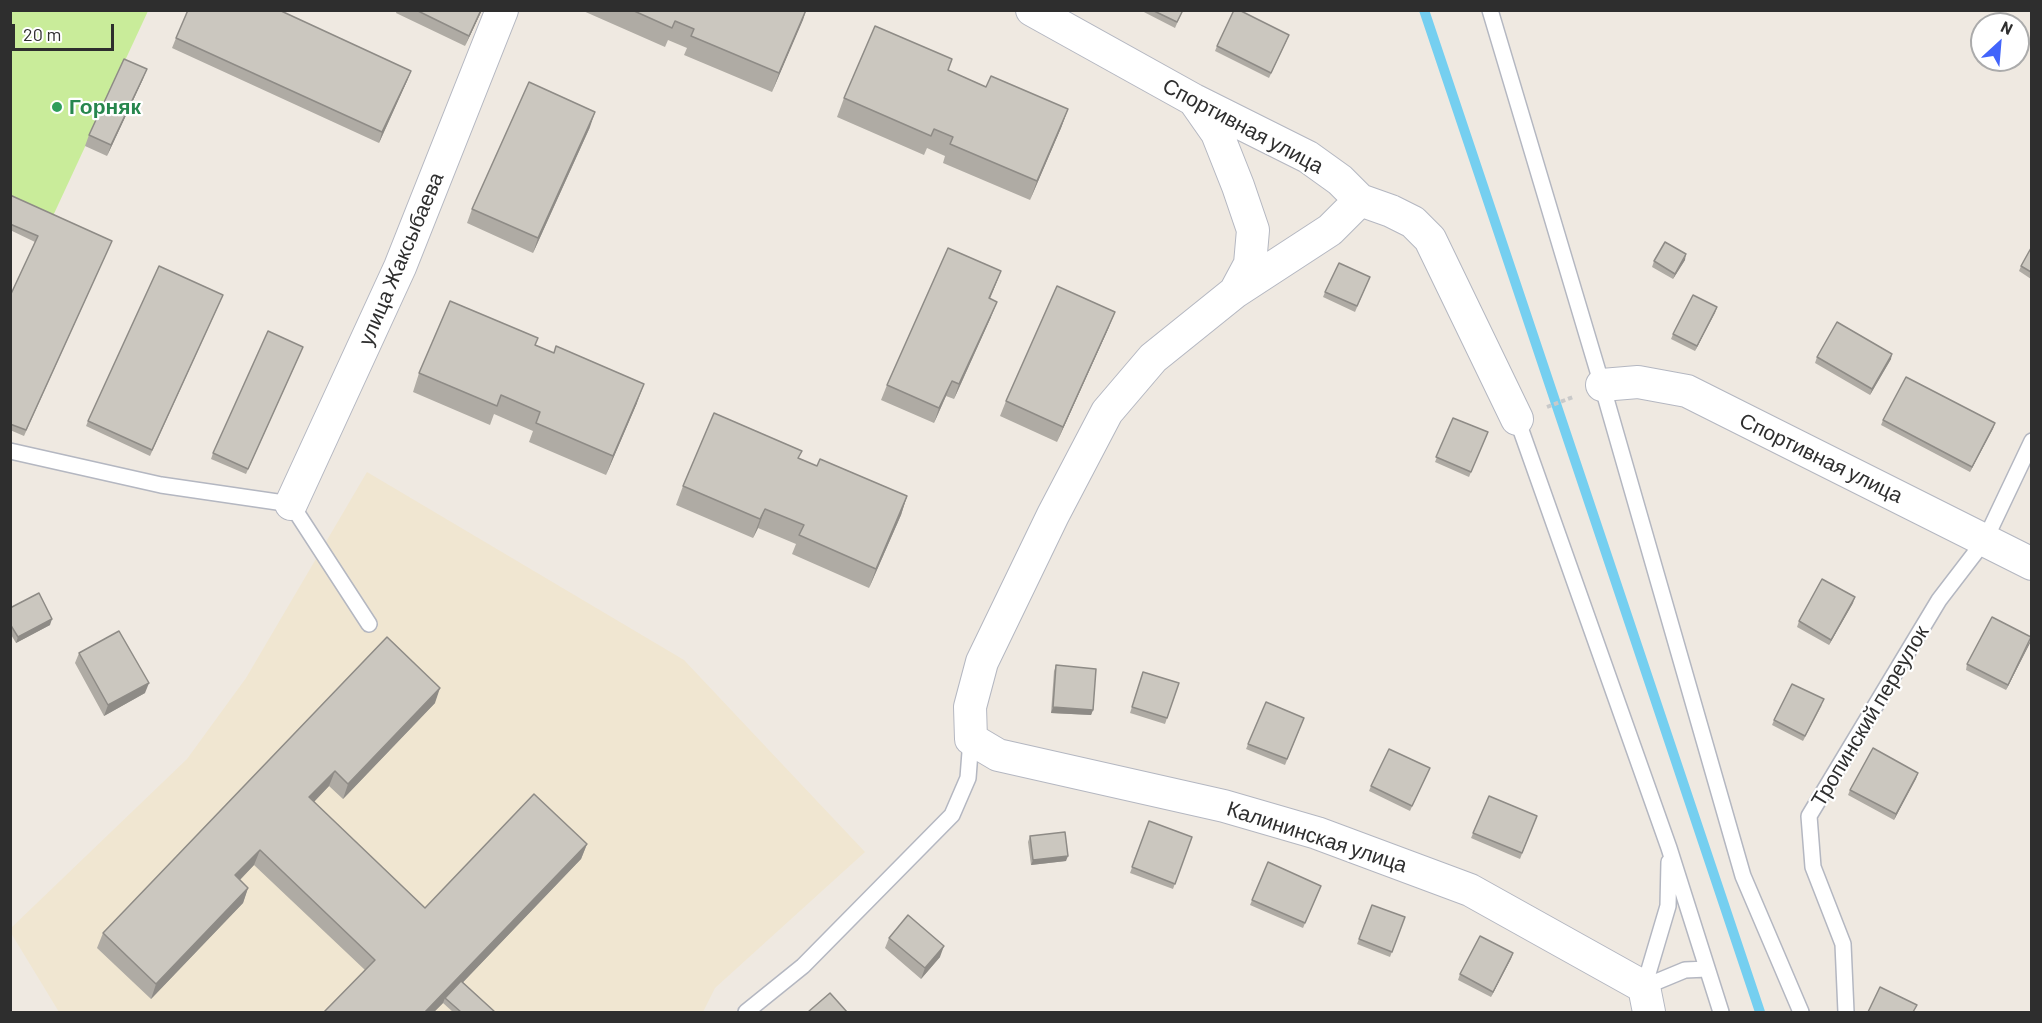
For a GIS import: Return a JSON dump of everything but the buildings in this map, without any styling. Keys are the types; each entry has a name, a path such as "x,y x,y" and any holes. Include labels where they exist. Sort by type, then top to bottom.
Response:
{"street":[{"name":"улица Жаксыбаева","path":"291,504 400,267 502,10"},
{"name":"Спортивная улица","path":"1032,10 1194,100 1308,157 1340,180 1360,200 1413,222 1430,239 1529,414"},
{"path":"1194,100 1217,133 1253,230 1250,264 1235,292"},
{"path":"971,739 970,707 982,662 1053,515 1107,411 1153,358 1235,292 1330,230 1360,200"},
{"name":"Спортивная улица","path":"1590,390 1638,382 1686,391 2031,564"},
{"name":"Калининская улица","path":"971,739 998,754 1224,806 1317,833 1470,890 1647,1000"}],"lane":[{"path":"1490,10 1590,390 1743,876 1801,1012"},
{"path":"1529,414 1721,1012"},
{"name":"Тропинский переулок","path":"1846,1012 1843,944 1813,867 1809,816 1939,600 1985,540 2031,441"},
{"path":"10,452 162,485 291,504 369,624"},
{"path":"746,1012 803,966 952,815 968,778 971,739"},
{"path":"1647,1000 1668,906 1669,848"},
{"path":"1647,1000 1685,970 1707,969"}],"path":[{"path":"1529,414 1590,390"}],"shaded area":[{"path":"367,472 684,660 865,852 715,988 703,1012 59,1012 11,933 11,928 187,759 246,678"}],"green space":[{"name":"Горняк","path":"11,11 148,11 52,218 11,199"}],"waterway":[{"path":"1424,10 1760,1012"}],"place":[{"name":"Горняк","path":"57,107"}]}
